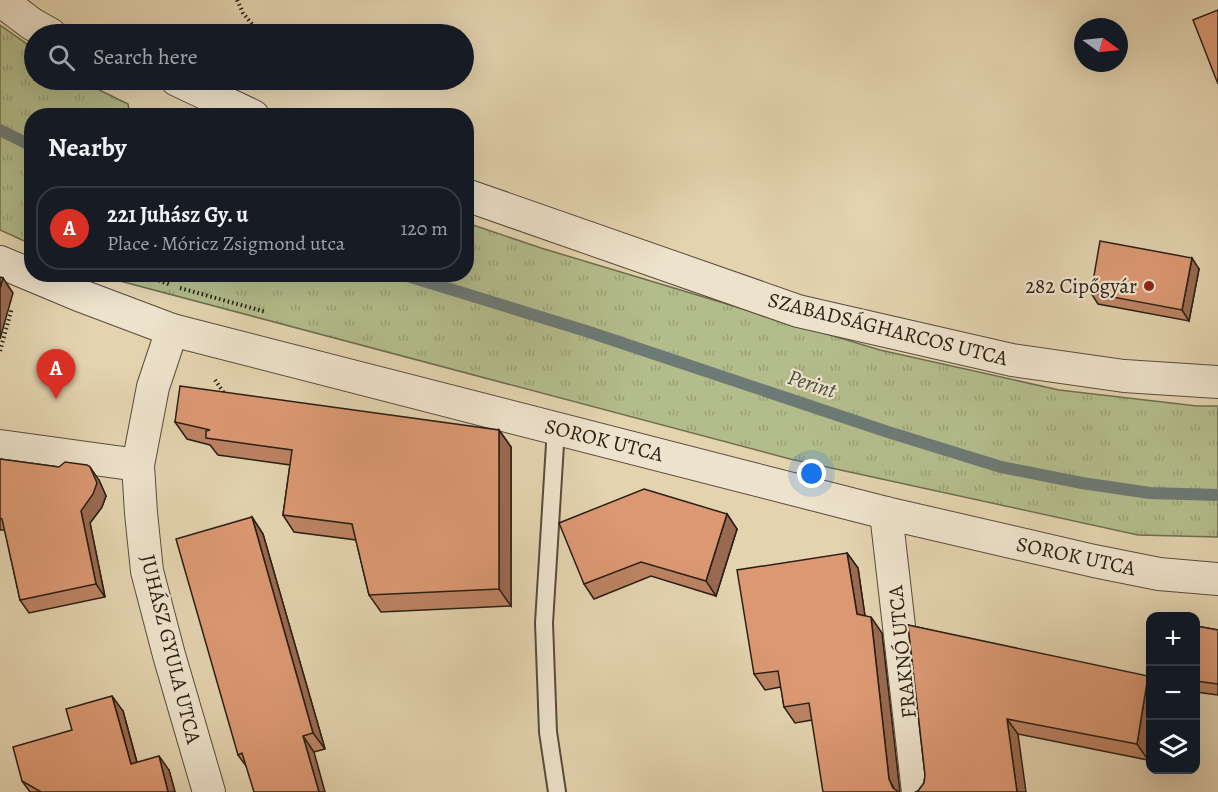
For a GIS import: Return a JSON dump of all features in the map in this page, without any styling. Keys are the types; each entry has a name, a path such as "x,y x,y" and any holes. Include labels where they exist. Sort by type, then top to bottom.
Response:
{"street":[{"path":"0,0 32,24"},
{"path":"198,90 236,108"},
{"name":"SZABADSÁGHARCOS UTCA","path":"474,198 798,311 1012,360 1124,376 1218,382"},
{"name":"SOROK UTCA","path":"0,262 24,272"},
{"name":"SOROK UTCA","path":"46,282 172,330 886,513 1094,561 1160,574 1218,579"},
{"name":"JUHÁSZ GYULA UTCA","path":"172,330 153,387 138,465 147,571 209,792"},
{"path":"0,446 138,465"},
{"name":"FRAKNÓ UTCA","path":"886,513 918,792"}],"lane":[{"path":"556,428 544,623 548,732 557,792"}],"path":[{"path":"237,0 252,24"},
{"path":"163,282 171,285"},
{"path":"0,351 15,298"}],"green space":[{"path":"0,25 24,42 24,90 99,90 128,104 129,108 24,108 24,241 0,230"},
{"path":"474,225 541,248 880,350 1059,390 1197,406 1218,406 1218,537 1138,535 790,459 124,282 474,282"}],"building":[{"path":"1218,10 1218,84 1193,20"},
{"name":"282 Cipőgyár","path":"1100,241 1192,258 1182,310 1091,293"},
{"path":"180,386 499,430 499,589 369,595 352,524 283,515 292,450 206,438 206,431 210,430 175,422"},
{"path":"0,459 59,467 65,462 90,467 97,483 93,494 81,511 96,584 20,600 0,518"},
{"path":"644,489 727,514 706,581 641,562 584,584 559,523"},
{"path":"252,517 313,733 303,736 319,792 254,792 242,753 238,755 176,539"},
{"path":"847,553 857,614 871,617 889,779 893,788 899,792 823,792 809,703 784,707 778,671 754,674 737,570"},
{"path":"908,625 1146,676 1137,744 1007,719 1017,792 915,792 924,783 925,775"},
{"path":"1200,627 1218,630 1218,684 1200,682"},
{"path":"112,696 131,764 159,756 168,792 41,792 22,781 13,747 72,730 66,709"}],"waterway":[{"name":"Perint","path":"0,130 24,142"},
{"name":"Perint","path":"427,282 586,331 888,432 1001,467 1082,483 1150,493 1218,495"}],"place":[{"name":"282 Cipőgyár","path":"1149,286"},
{"name":"221 Juhász Gy. u","path":"56,399"}]}
